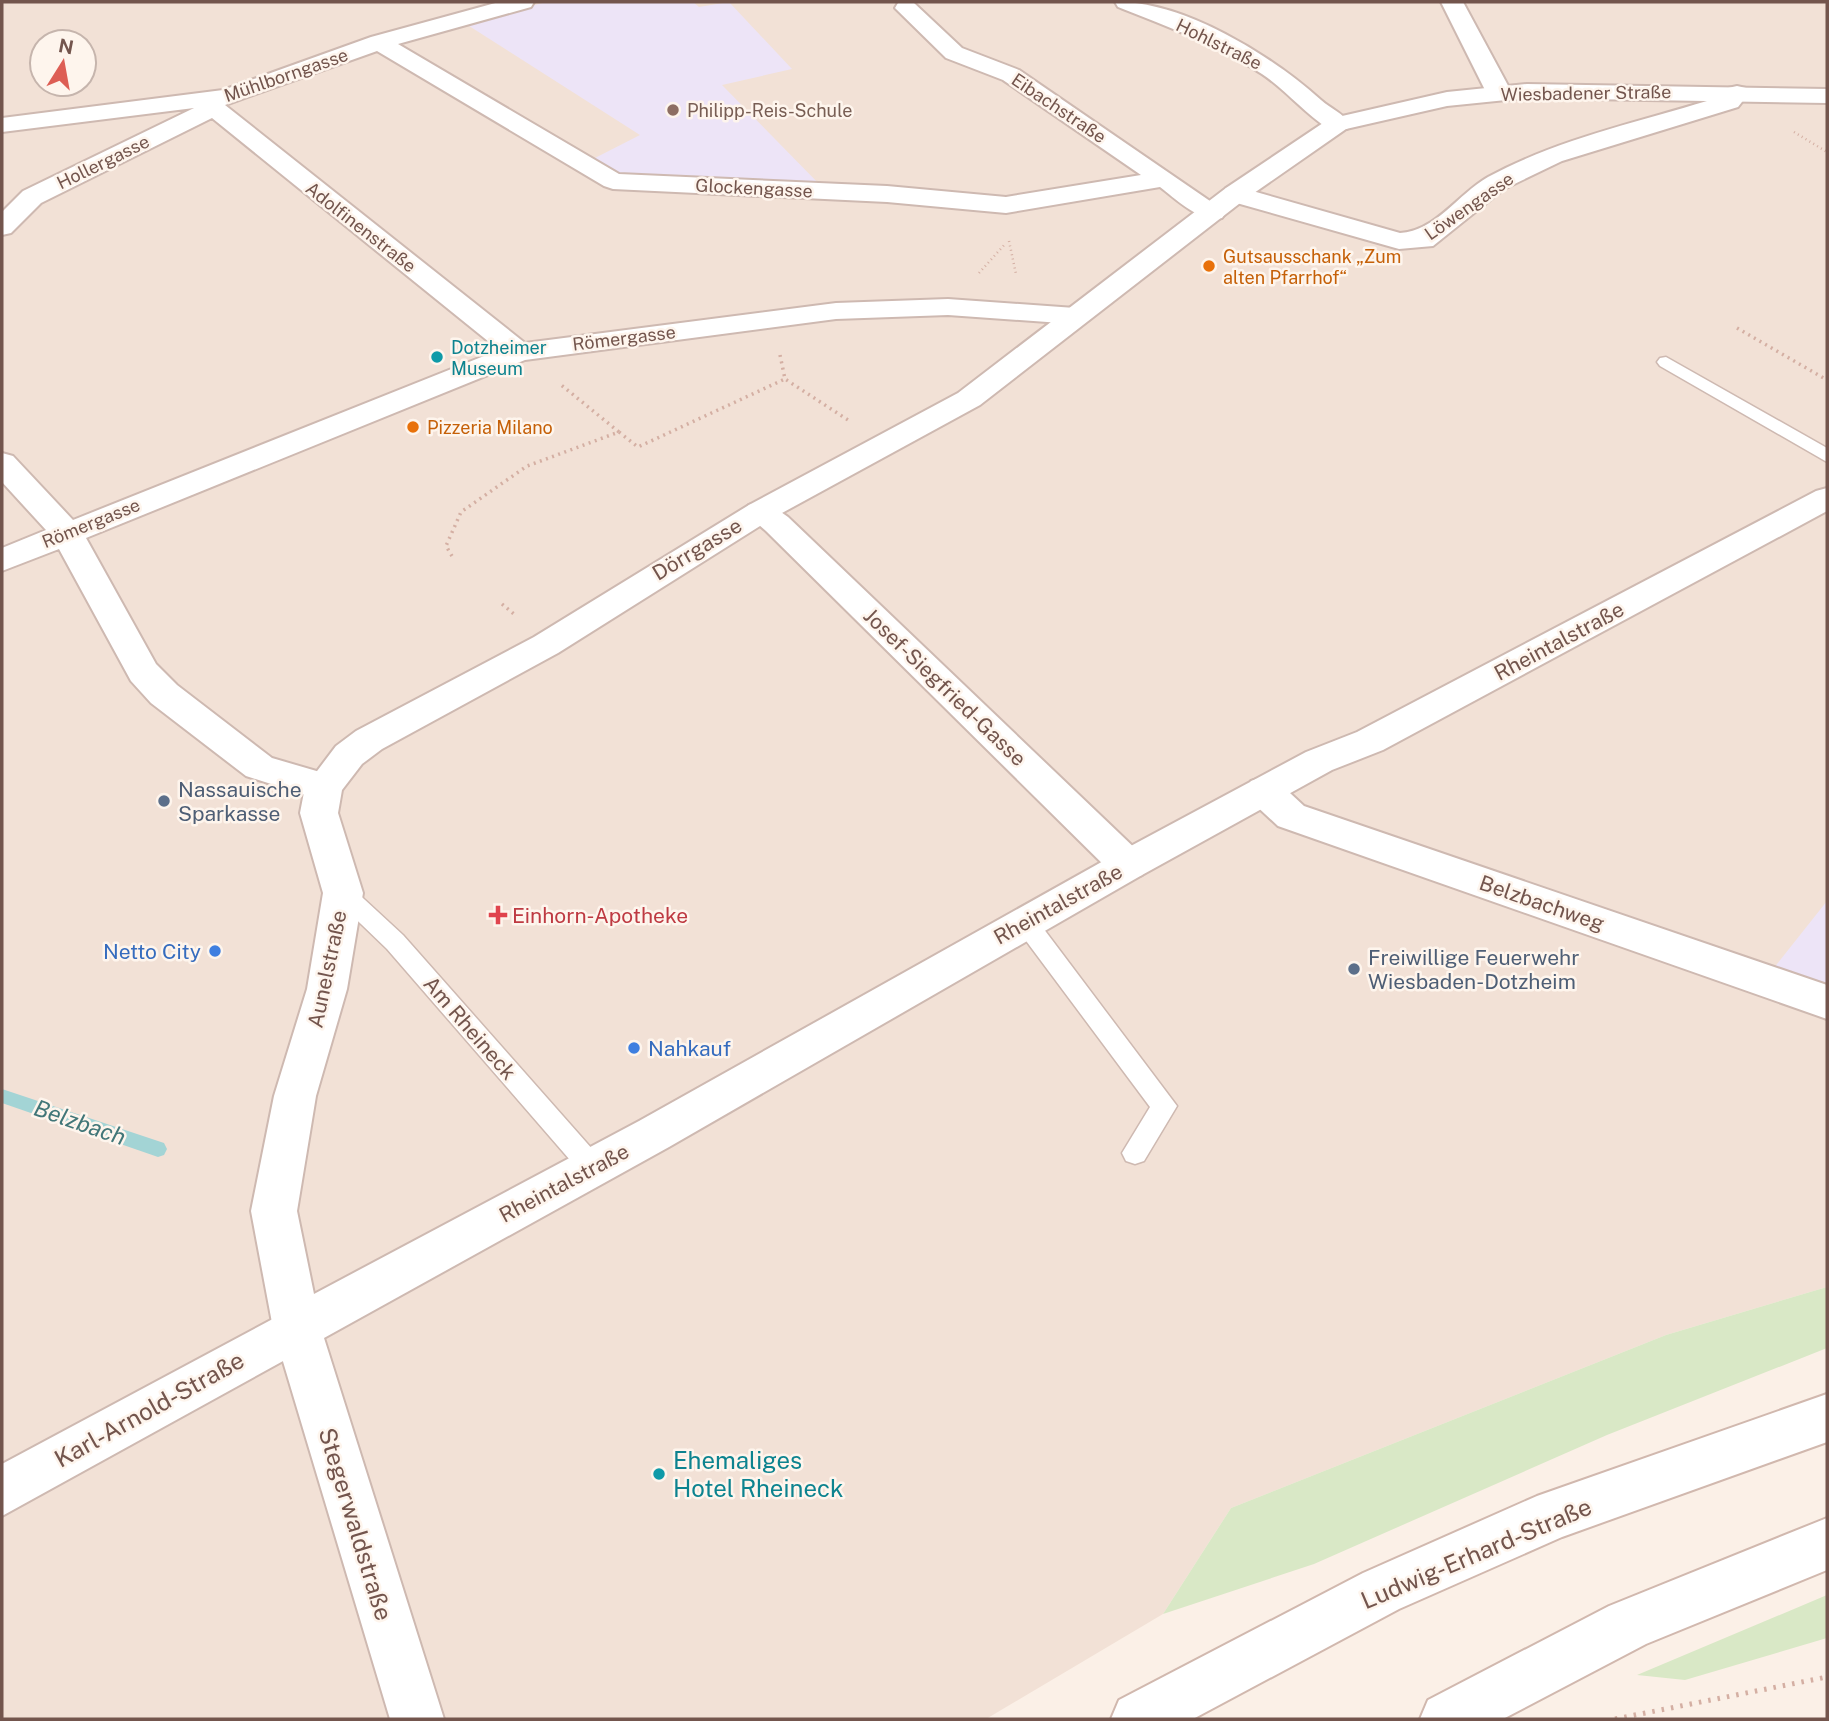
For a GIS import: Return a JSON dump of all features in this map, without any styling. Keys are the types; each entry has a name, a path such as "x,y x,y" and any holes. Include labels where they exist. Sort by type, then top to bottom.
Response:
{"street":[{"name":"Mühlborngasse","path":"2,125 208,105 379,42 523,2"},
{"name":"Hohlstraße","path":"1126,2 1242,51 1275,73 1338,124"},
{"path":"1452,2 1493,85 1500,93"},
{"name":"Eibachstraße","path":"906,8 954,53 1012,75 1213,212"},
{"name":"Glockengasse","path":"379,42 613,181 887,194 1006,205 1164,179"},
{"name":"Wiesbadener Straße","path":"1075,316 1235,194 1338,124 1428,102 1552,90 1827,96"},
{"name":"Löwengasse","path":"1235,194 1399,241 1424,240 1495,184 1520,170 1553,156 1729,102 1737,93"},
{"name":"Hollergasse","path":"2,227 32,197 208,105"},
{"name":"Adolfinenstraße","path":"208,105 519,352"},
{"name":"Römergasse","path":"2,560 519,352 836,311 948,307 1075,316"},
{"name":"Dörrgasse","path":"324,787 349,755 369,740 546,645 760,512 969,399 1075,316"},
{"path":"2,463 66,533 143,672 164,694 258,767 324,787"},
{"name":"Rheintalstraße","path":"297,1328 592,1167 1318,761 1370,741 1827,498"},
{"name":"Josef-Siegfried-Gasse","path":"760,512 777,524 1128,865"},
{"name":"Aunelstraße","path":"297,1328 274,1212 295,1096 327,989 343,893 319,813 324,787"},
{"name":"Belzbachweg","path":"1264,791 1291,816 1827,1002"},
{"name":"Karl-Arnold-Straße","path":"2,1492 297,1328"},
{"name":"Stegerwaldstraße","path":"297,1328 417,1719"},
{"name":"Ludwig-Erhard-Straße","path":"1138,1719 1381,1591 1542,1519 1827,1418"},
{"path":"1447,1719 1628,1625 1827,1544"}],"lane":[{"path":"1666,362 1827,456"},
{"name":"Am Rheineck","path":"343,893 395,942 592,1167"},
{"path":"1026,923 1164,1106 1135,1153"}],"path":[{"path":"773,319 785,379 884,443"},
{"path":"1737,328 1827,380"},
{"path":"519,352 638,447 785,379"},
{"path":"452,556 446,546 461,513 527,466 619,432"},
{"path":"1615,1719 1827,1677"}],"shaded area":[{"path":"2,2 1827,2 1827,1287 1666,1335 1231,1508 1163,1614 986,1719 2,1719"},
{"name":"Philipp-Reis-Schule","path":"546,2 693,2 699,7 729,2 792,69 722,85 824,189 619,177 591,160 640,135 466,24"},
{"path":"1827,901 1827,994 1769,974"}],"green space":[{"path":"1827,1287 1827,1348 1607,1435 1314,1564 1163,1614 1231,1508 1666,1335"},
{"path":"1827,1595 1827,1638 1685,1680 1637,1675"}],"waterway":[{"name":"Belzbach","path":"2,1096 158,1149"}],"place":[{"name":"Philipp-Reis-Schule","path":"673,110"},
{"name":"Gutsausschank „Zum alten Pfarrhof“","path":"1209,266"},
{"name":"Dotzheimer Museum","path":"437,357"},
{"name":"Pizzeria Milano","path":"413,427"},
{"name":"Nassauische Sparkasse","path":"164,801"},
{"name":"Einhorn-Apotheke","path":"498,915"},
{"name":"Netto City","path":"215,951"},
{"name":"Freiwillige Feuerwehr Wiesbaden-Dotzheim","path":"1354,969"},
{"name":"Nahkauf","path":"634,1048"},
{"name":"Ehemaliges Hotel Rheineck","path":"659,1474"}]}
